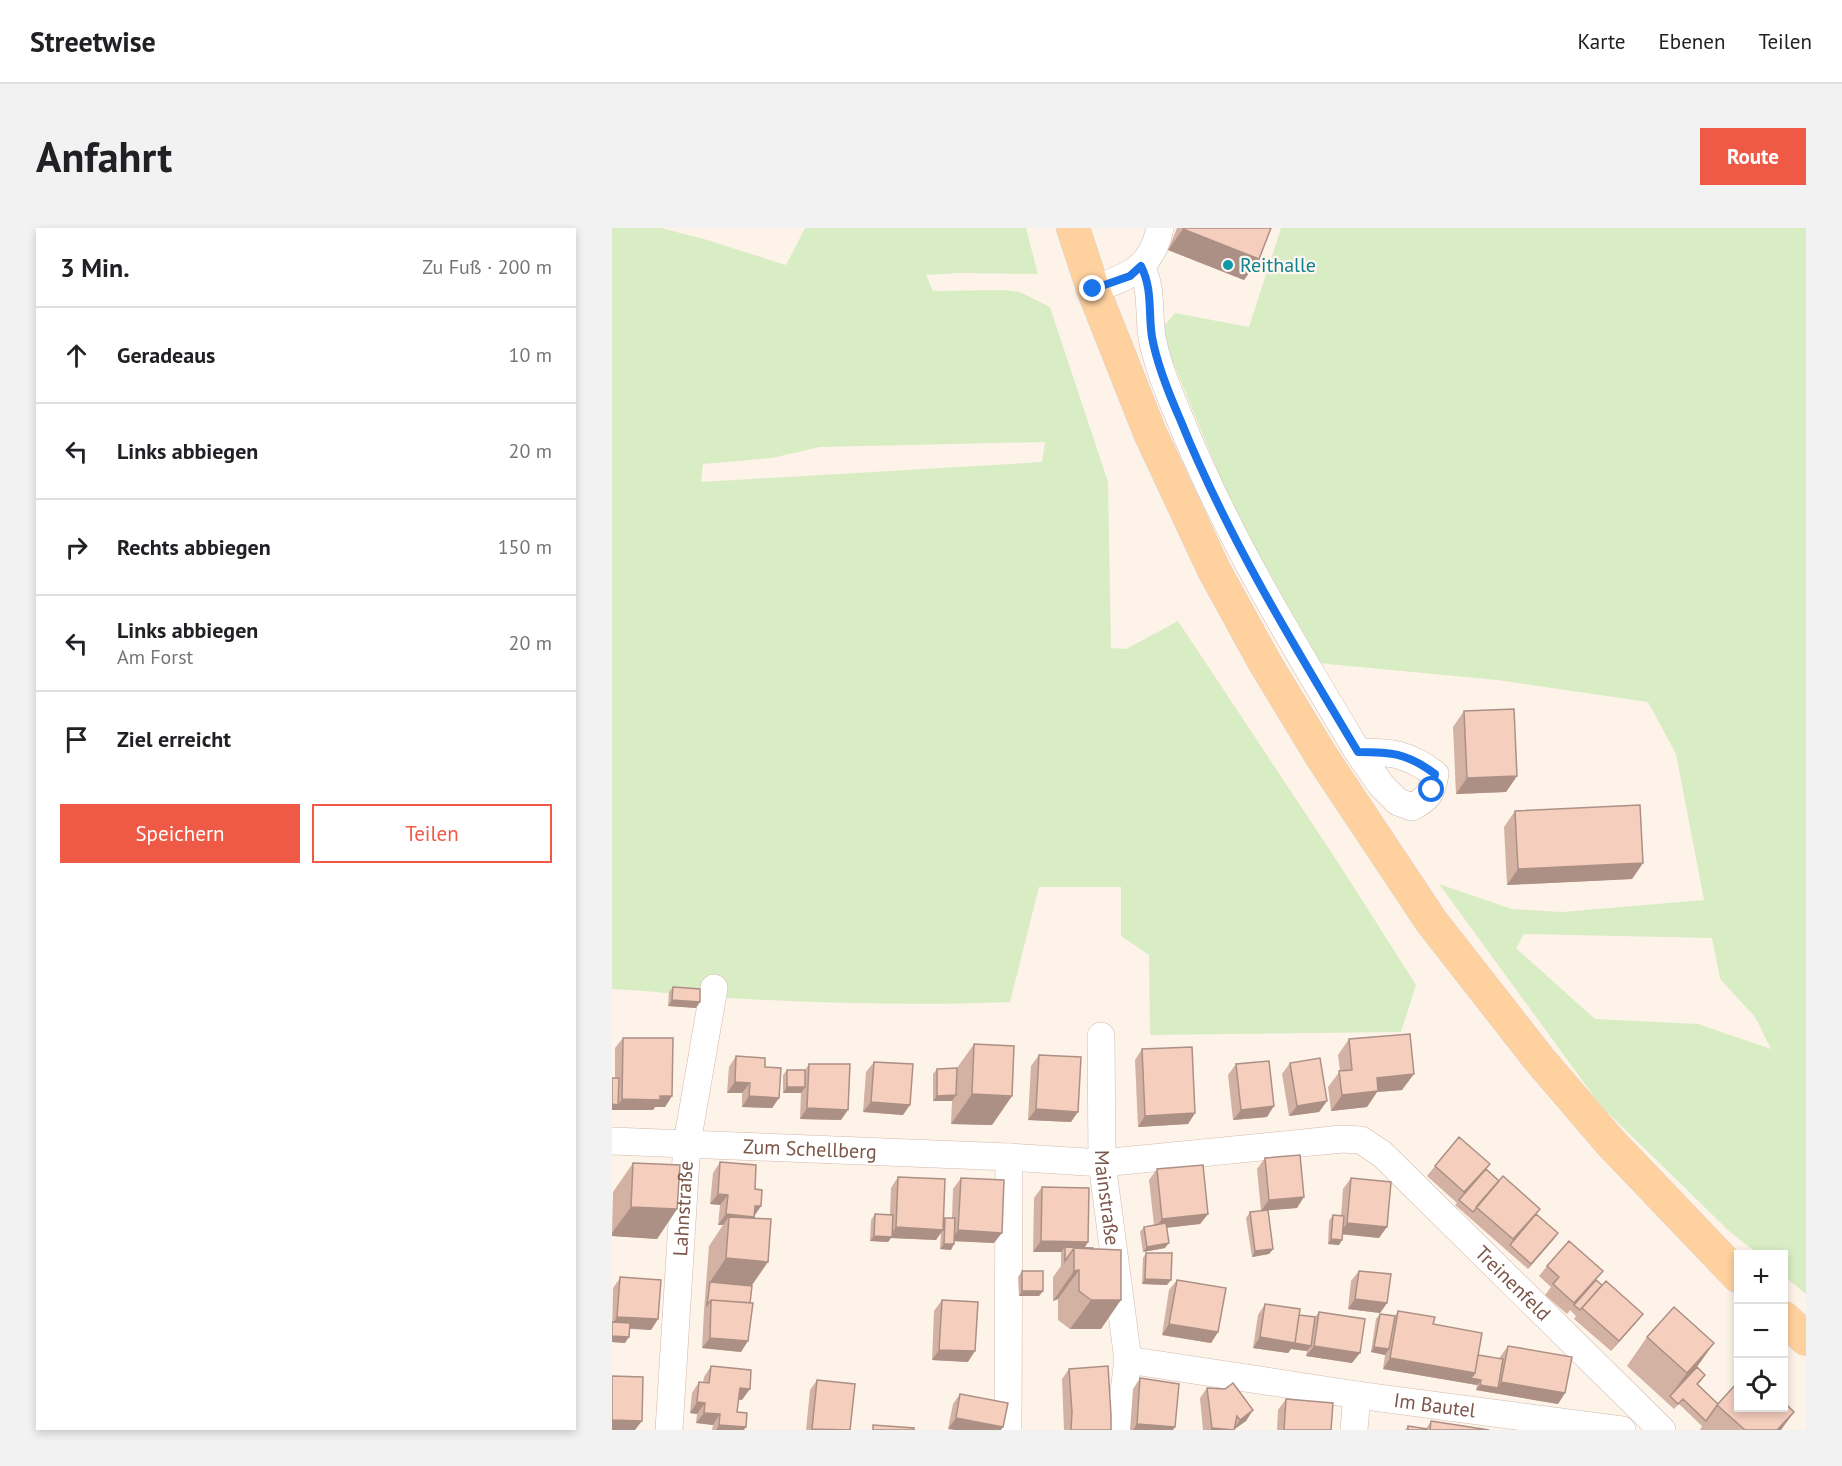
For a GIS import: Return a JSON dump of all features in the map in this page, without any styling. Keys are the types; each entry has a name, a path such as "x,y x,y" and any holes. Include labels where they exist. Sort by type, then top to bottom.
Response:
{"main road":[{"path":"1073,228 1093,289 1150,433 1214,570 1265,663 1322,757 1431,921 1539,1059 1610,1142 1734,1272"},
{"path":"1788,1322 1806,1339"}],"street":[{"path":"1093,289 1130,276 1141,266 1150,256 1160,228"},
{"path":"1141,266 1147,279 1150,297 1152,337 1180,420 1241,549 1286,632 1358,752"},
{"name":"Lahnstraße","path":"669,1430 687,1143 714,988"},
{"name":"Mainstraße","path":"1101,1036 1102,1163 1128,1360 1119,1430"},
{"name":"Zum Schellberg","path":"612,1141 1009,1157 1102,1163 1342,1139 1361,1140"},
{"name":"Treinenfeld","path":"1361,1140 1382,1154 1662,1430"},
{"path":"1008,1430 1009,1157"},
{"name":"Im Bautel","path":"1128,1360 1357,1395 1622,1430"},
{"path":"1354,1430 1357,1395"}],"green space":[{"path":"612,228 661,228 786,265 805,228 1026,228 1038,274 926,275 933,291 1004,290 1020,292 1050,307 1108,482 1111,648 1126,649 1178,621 1343,870 1416,985 1401,1032 1150,1035 1149,955 1121,936 1121,887 1039,887 1010,1002 832,1003 612,989","holes":["1045,442 1042,462 701,482 703,464 772,458 820,447"]},
{"path":"1281,228 1806,228 1806,1294 1788,1279 1788,1250 1753,1250 1729,1231 1601,1106 1439,884 1512,909 1562,912 1704,900 1676,754 1648,702 1497,680 1317,663 1231,503 1160,331 1175,313 1249,327","holes":["1524,934 1712,938 1720,979 1755,1017 1771,1049 1698,1024 1595,1019 1516,948"]}],"building":[{"path":"1184,228 1271,228 1259,259"},
{"path":"1514,709 1517,776 1467,778 1464,711"},
{"path":"1640,805 1643,863 1518,869 1515,811"},
{"path":"673,987 700,989 700,1002 672,1000"},
{"path":"1410,1034 1414,1074 1377,1078 1378,1091 1342,1095 1339,1071 1352,1070 1349,1039"},
{"path":"623,1038 673,1038 672,1096 660,1096 660,1100 622,1099"},
{"path":"974,1044 1014,1046 1012,1096 972,1094"},
{"path":"1192,1047 1195,1113 1145,1116 1142,1049"},
{"path":"1039,1055 1081,1057 1078,1112 1036,1109"},
{"path":"736,1056 765,1058 765,1067 781,1068 779,1098 749,1096 750,1083 735,1082"},
{"path":"1320,1058 1327,1101 1297,1106 1290,1063"},
{"path":"1269,1061 1274,1106 1241,1110 1236,1064"},
{"path":"874,1062 913,1064 910,1105 871,1102"},
{"path":"809,1064 850,1064 848,1110 807,1108"},
{"path":"957,1068 956,1095 937,1096 937,1069"},
{"path":"787,1070 805,1070 805,1087 787,1087"},
{"path":"612,1078 619,1078 618,1105 612,1104"},
{"path":"1459,1137 1490,1164 1464,1192 1435,1166"},
{"path":"1300,1155 1304,1197 1269,1200 1265,1158"},
{"path":"720,1162 756,1165 755,1189 762,1190 761,1206 755,1206 754,1217 726,1214 728,1195 718,1194"},
{"path":"633,1163 680,1165 677,1209 631,1207"},
{"path":"1203,1165 1208,1214 1162,1219 1157,1169"},
{"path":"1486,1169 1499,1181 1473,1212 1459,1200"},
{"path":"1503,1176 1540,1209 1513,1239 1476,1207"},
{"path":"898,1177 945,1179 943,1230 896,1227"},
{"path":"961,1178 1004,1180 1002,1233 958,1230"},
{"path":"1351,1178 1391,1182 1387,1227 1347,1223"},
{"path":"1042,1187 1089,1188 1088,1242 1041,1241"},
{"path":"1268,1210 1273,1249 1255,1251 1250,1212"},
{"path":"875,1214 893,1215 892,1237 874,1236"},
{"path":"1536,1214 1558,1233 1531,1264 1510,1245"},
{"path":"1333,1215 1344,1216 1342,1240 1331,1239"},
{"path":"729,1217 771,1219 768,1262 726,1258"},
{"path":"945,1218 955,1218 954,1244 944,1244"},
{"path":"1166,1223 1169,1243 1147,1247 1144,1227"},
{"path":"1569,1241 1603,1271 1574,1303 1553,1284 1559,1277 1547,1266"},
{"path":"1065,1247 1093,1249 1074,1248 1065,1261"},
{"path":"1074,1248 1121,1250 1121,1300 1091,1300 1079,1291 1079,1270 1074,1271"},
{"path":"1146,1253 1172,1253 1171,1280 1145,1279"},
{"path":"1022,1271 1043,1271 1043,1291 1022,1291"},
{"path":"1359,1271 1391,1274 1387,1303 1355,1299"},
{"path":"620,1277 661,1280 658,1319 617,1317"},
{"path":"1177,1280 1226,1288 1218,1332 1169,1324"},
{"path":"1596,1280 1602,1285 1580,1310 1574,1305"},
{"path":"1606,1281 1643,1314 1619,1341 1582,1308"},
{"path":"710,1282 752,1286 750,1303 711,1300 707,1305"},
{"path":"711,1300 753,1303 748,1341 710,1338"},
{"path":"942,1300 978,1302 975,1351 939,1350"},
{"path":"1265,1304 1300,1309 1295,1343 1260,1337"},
{"path":"1674,1307 1714,1343 1687,1373 1647,1337"},
{"path":"1398,1311 1435,1317 1433,1324 1482,1333 1475,1373 1390,1358"},
{"path":"1319,1312 1365,1319 1360,1353 1314,1346"},
{"path":"1380,1314 1395,1316 1389,1349 1374,1347"},
{"path":"1299,1315 1315,1317 1311,1346 1295,1343"},
{"path":"612,1322 630,1323 629,1337 612,1336"},
{"path":"1508,1346 1572,1357 1565,1393 1501,1382"},
{"path":"1478,1355 1503,1359 1498,1388 1480,1385 1481,1380 1471,1378 1475,1373"},
{"path":"711,1366 751,1370 750,1389 740,1388 737,1412 747,1413 746,1427 719,1425 720,1414 704,1413 705,1403 697,1402 699,1382 709,1383"},
{"path":"1108,1366 1111,1430 1071,1430 1069,1369"},
{"path":"1697,1367 1705,1375 1697,1384 1718,1404 1706,1421 1683,1399 1678,1404 1670,1396"},
{"path":"612,1376 643,1377 642,1421 612,1420"},
{"path":"1140,1378 1179,1384 1175,1427 1137,1424"},
{"path":"817,1380 855,1384 850,1430 812,1429"},
{"path":"1233,1383 1253,1410 1240,1420 1237,1416 1234,1430 1212,1428 1207,1388 1225,1389"},
{"path":"1734,1386 1734,1412 1788,1412 1788,1406 1794,1412 1777,1430 1745,1430 1717,1405"},
{"path":"960,1394 1008,1403 1003,1427 956,1418"},
{"path":"1286,1399 1333,1403 1331,1430 1284,1430"},
{"path":"1431,1421 1489,1430 1430,1430"},
{"path":"873,1425 914,1428 914,1430 873,1430"},
{"path":"1408,1426 1427,1429 1427,1430 1408,1430"}],"place":[{"name":"Reithalle","path":"1228,265"}],"route":[{"path":"1093,289 1130,276 1141,266 1147,279 1150,297 1152,337 1180,420 1230,528 1286,632 1358,752 1389,752 1419,762 1435,774 1432,790"}]}
